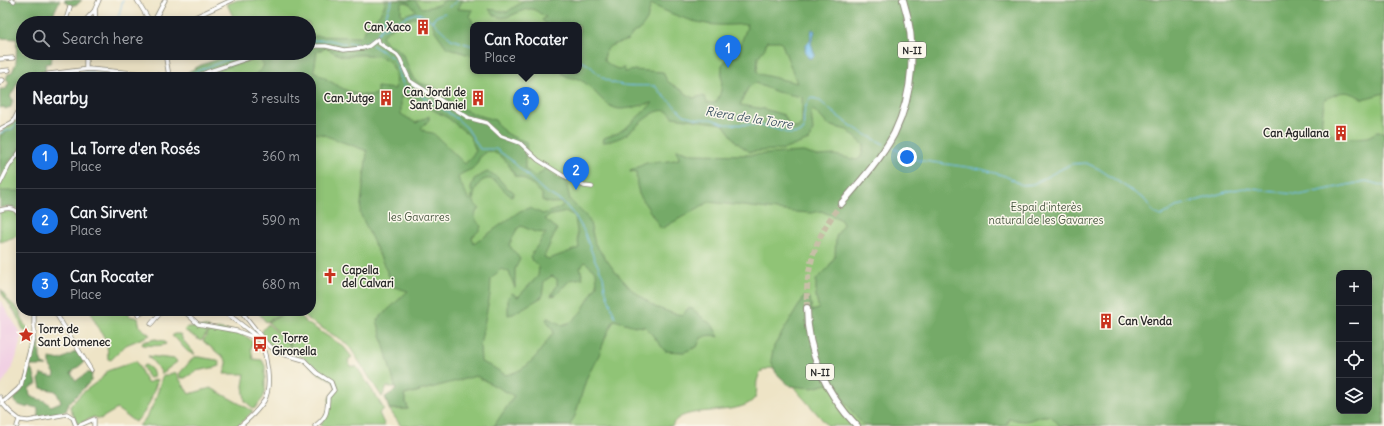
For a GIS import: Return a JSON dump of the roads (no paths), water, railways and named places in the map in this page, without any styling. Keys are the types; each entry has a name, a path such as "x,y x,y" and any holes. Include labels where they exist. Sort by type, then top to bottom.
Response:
{"highway":[{"name":"N-II","path":"840,204 872,166 889,142 897,127 905,101 911,72 912,49 910,26 903,0"},
{"name":"N-II","path":"807,308 810,342 819,370 828,389 838,404 857,426"}],"street":[{"path":"89,16 95,9 99,0"},
{"path":"137,0 147,16"},
{"path":"156,16 165,0"},
{"path":"197,16 232,0"},
{"path":"67,16 70,7"},
{"path":"95,9 96,16"},
{"path":"316,46 326,46 344,50 363,48 369,46 378,39 380,44 397,55 410,81 469,118 487,123 501,136 520,143 538,160 562,175 581,184 592,187"},
{"path":"0,59 13,58"},
{"path":"86,60 86,69"},
{"path":"167,60 171,72"},
{"path":"207,72 243,60"},
{"path":"64,72 86,69 123,72"},
{"path":"0,71 9,70"},
{"path":"0,80 3,80 0,83"},
{"path":"0,129 13,122 16,116"},
{"path":"0,184 9,166 16,157"},
{"path":"0,210 11,209 16,211"},
{"path":"2,403 21,385 34,334 34,316"},
{"path":"58,316 91,370"},
{"path":"151,324 158,316"},
{"path":"189,316 198,324 237,331 261,339"},
{"path":"231,316 279,353 304,360 317,373 330,380 333,384 334,390 328,397 328,407 325,416 315,426"},
{"path":"240,426 261,405 267,394 267,367 261,339 245,316"},
{"path":"0,397 2,403 19,420 67,414 73,418 77,426 94,419 94,426"},
{"path":"17,426 19,420"}],"water":[{"path":"812,29 815,31 811,43 815,55 812,58 808,58 805,50 806,44 810,41"}],"waterway":[{"path":"118,16 123,0"},
{"path":"316,41 329,40 341,43 358,44 367,42 380,31 392,0"},
{"path":"449,7 458,0"},
{"name":"Riera de la Torre","path":"381,30 416,13 421,14 432,21 451,39 470,45"},
{"path":"432,21 437,16 445,13"},
{"path":"372,45 393,58 398,66 404,86 436,104 456,118 467,128 480,149 496,149 511,160 544,191 564,203 575,216 583,229 594,258 603,276 605,289 615,317"},
{"path":"195,72 226,60"},
{"name":"Riera de la Torre","path":"582,62 590,66 605,79 616,84 629,86 655,86 684,115 699,119 711,119 725,124 756,125 773,128 790,134 800,133 804,129 806,105 811,98 814,98 855,128 884,144"},
{"path":"83,72 98,72"},
{"path":"0,133 12,129 16,125"},
{"name":"Riera de la Torre","path":"889,146 917,160 981,169 1005,176 1022,185 1033,184 1071,164 1086,163 1099,169 1144,199 1153,213 1161,216 1178,206 1245,188 1300,195 1366,181 1384,186"}],"tunnel":[{"path":"807,308 808,279 814,253 825,228 841,204"}],"place":[{"name":"Can Xaco","path":"423,27"},
{"name":"La Torre d'en Rosés","path":"728,68"},
{"name":"Can Jutge","path":"386,98"},
{"name":"Can Jordi de Sant Daniel","path":"478,98"},
{"name":"Can Rocater","path":"526,120"},
{"name":"Can Agullana","path":"1341,133"},
{"name":"Can Sirvent","path":"576,190"},
{"name":"Capella del Calvari","path":"330,276"},
{"name":"Can Venda","path":"1106,321"},
{"name":"Torre de Sant Domenec","path":"26,335"},
{"name":"c. Torre Gironella","path":"260,344"}],"park label":[{"name":"Espai d'interès natural de les Gavarres","path":"1046,213"},
{"name":"les Gavarres","path":"419,217"}]}
